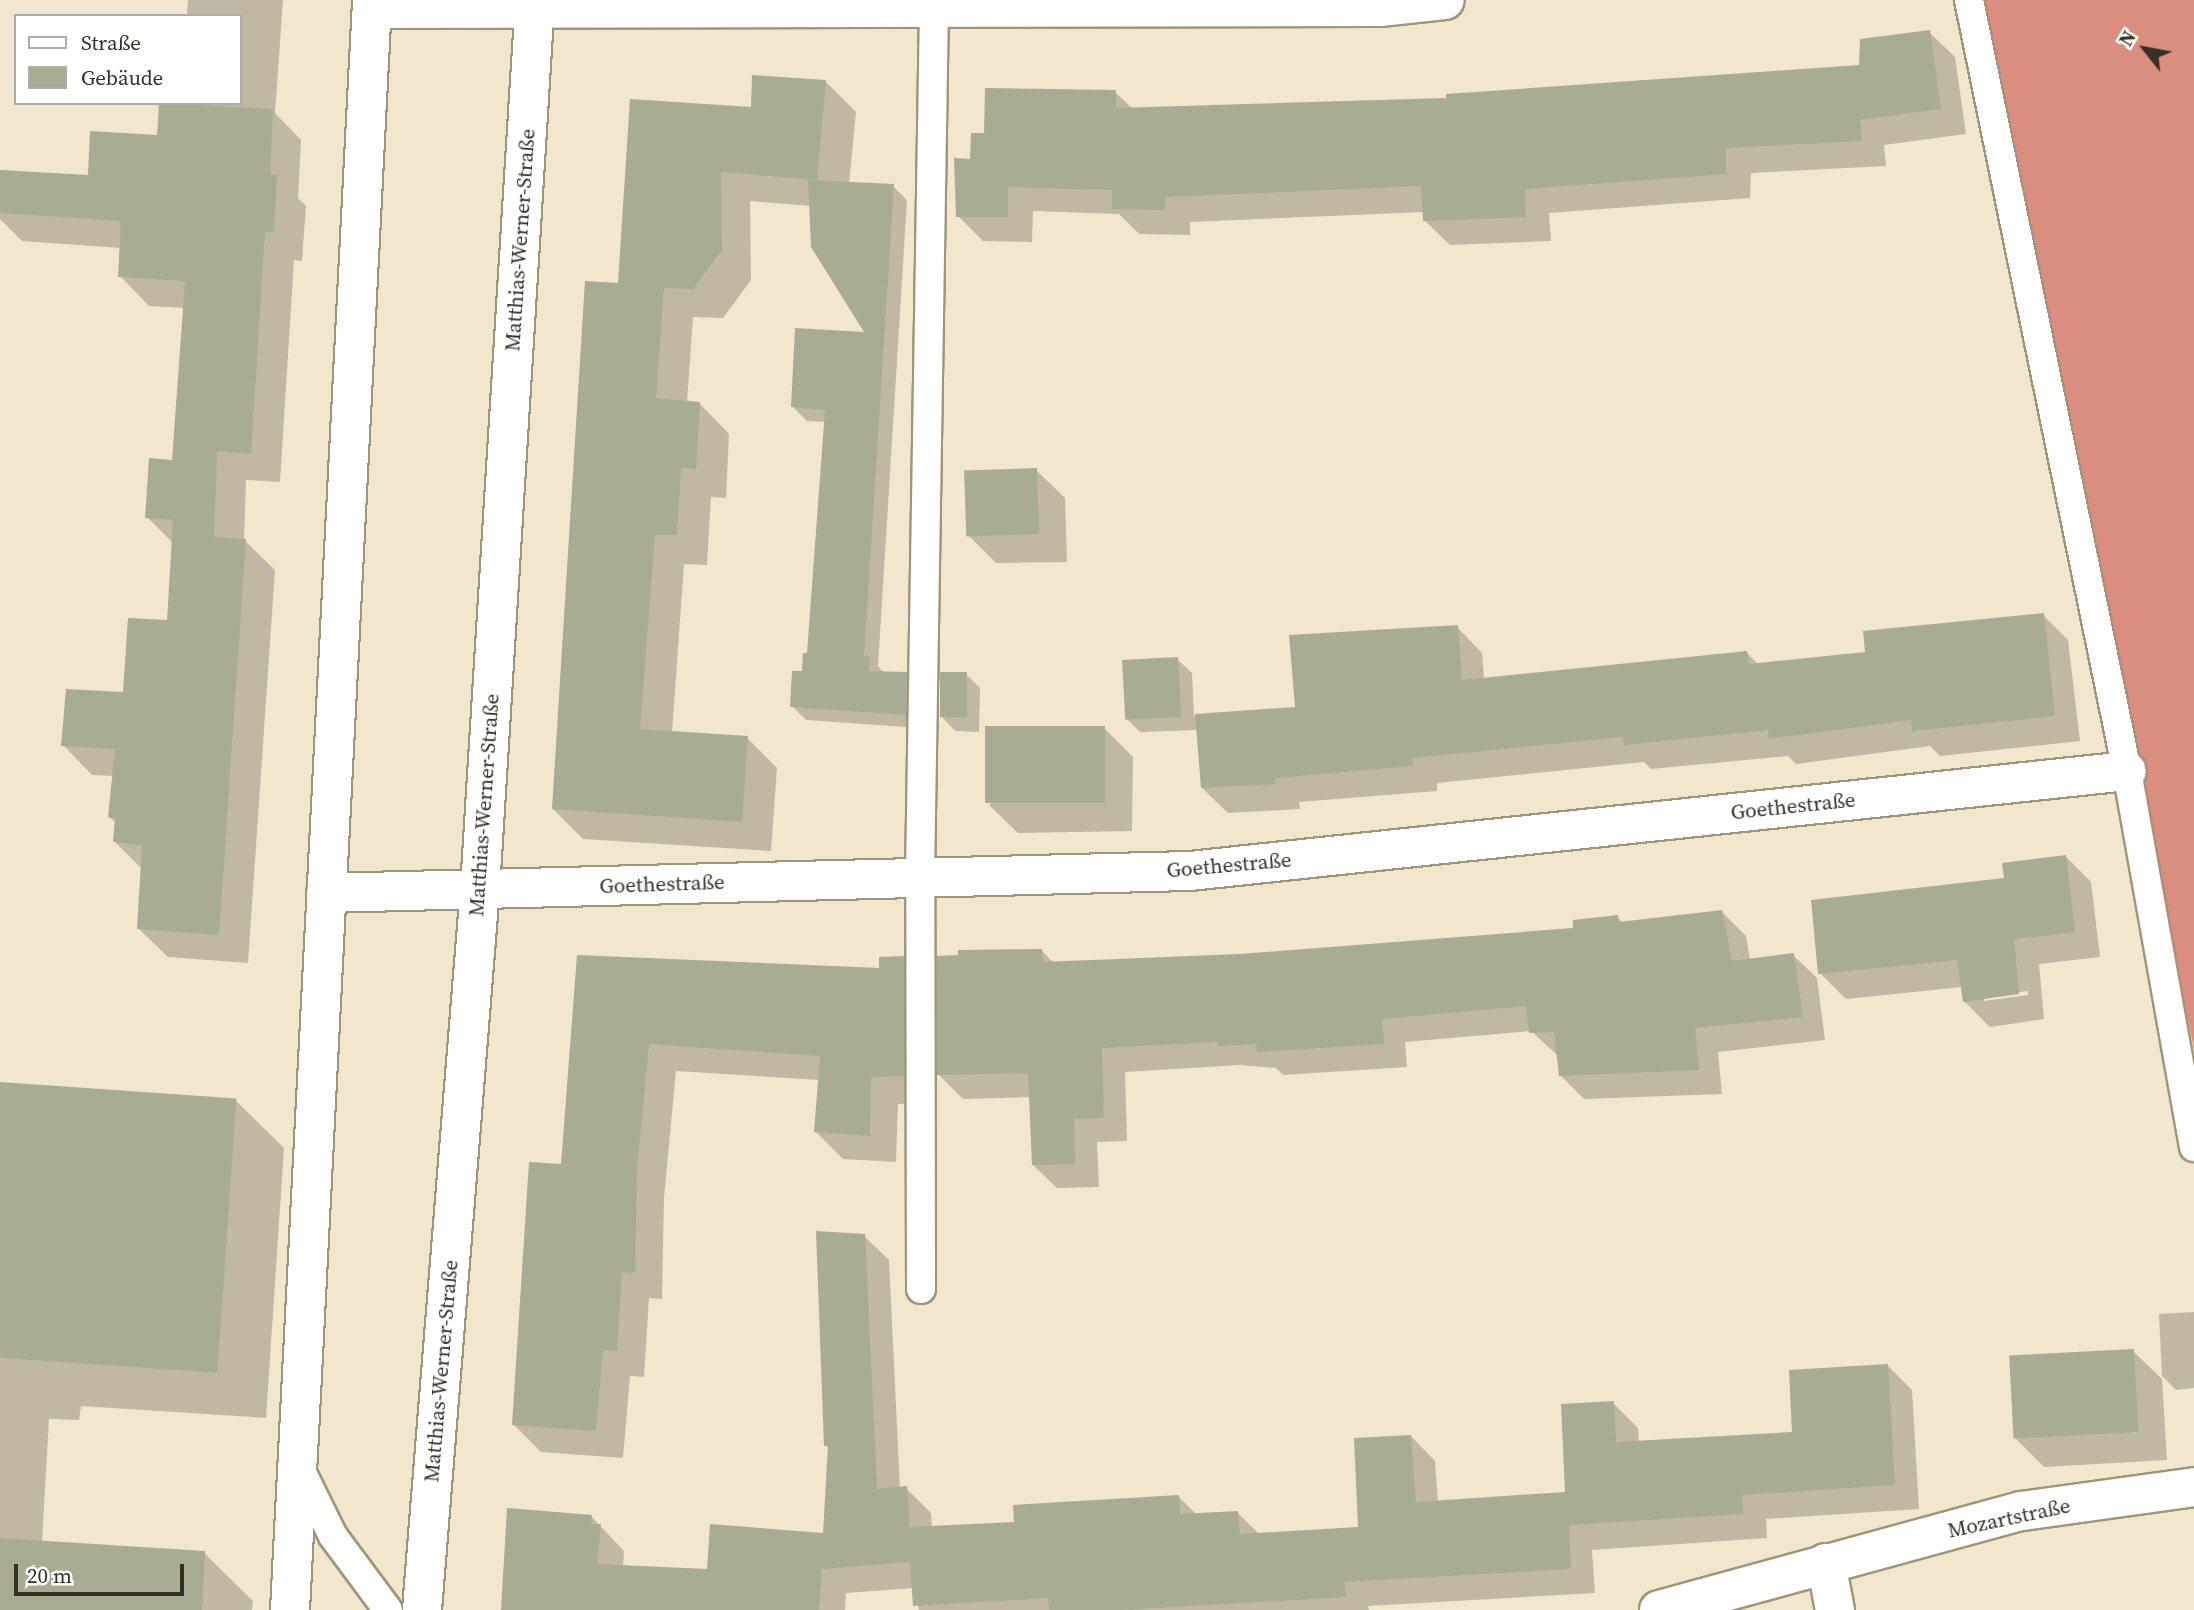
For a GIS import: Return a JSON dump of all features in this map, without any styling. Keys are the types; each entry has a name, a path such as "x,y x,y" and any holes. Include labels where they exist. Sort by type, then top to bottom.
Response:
{"street":[{"path":"290,1610 372,5 934,8 1445,0"},
{"name":"Matthias-Werner-Straße","path":"422,1610 480,889 535,4"},
{"name":"Goethestraße","path":"326,893 1190,870 2127,771"},
{"name":"Mozartstraße","path":"1659,1610 2022,1511 2194,1487"},
{"path":"1826,1563 1835,1610"}],"lane":[{"path":"1969,0 2127,771 2194,1147"},
{"path":"921,1289 920,877 934,8"},
{"path":"298,1460 311,1498 333,1536 388,1610"}],"shaded area":[{"path":"1977,0 2194,0 2194,1049"}],"building":[{"path":"1930,30 1941,109 1860,120 1862,141 1726,148 1726,174 1525,189 1526,217 1423,221 1421,186 1165,197 1165,210 1112,209 1112,190 1008,187 1008,217 956,217 954,158 970,159 971,133 984,133 985,88 1116,90 1116,108 1446,98 1446,94 1859,65 1860,39"},
{"path":"752,75 826,80 817,180 721,172 722,250 693,289 664,288 656,398 700,402 696,469 681,468 677,535 655,535 640,729 748,736 742,822 552,809 585,281 618,283 630,99 751,107"},
{"path":"159,105 273,109 270,175 277,175 274,232 265,232 251,454 217,451 214,537 246,539 219,935 137,929 142,845 113,842 115,818 108,817 115,749 61,746 66,689 123,692 128,618 167,620 173,520 145,518 149,458 172,460 185,281 118,277 121,221 0,213 0,170 88,175 90,131 157,135"},
{"path":"808,180 894,184 864,656 870,656 869,671 907,672 906,715 790,707 792,671 802,671 803,653 807,653 825,410 791,407 795,328 864,332 811,247"},
{"path":"1037,468 1039,534 966,537 964,471"},
{"path":"2044,613 2055,716 1912,731 1911,720 1769,739 1768,730 1624,745 1623,737 1412,758 1413,766 1275,778 1275,784 1201,788 1195,714 1295,707 1289,635 1458,625 1462,680 1747,651 1749,664 1865,652 1863,631"},
{"path":"1178,657 1181,717 1125,720 1122,660"},
{"path":"940,672 967,672 967,717 940,717"},
{"path":"985,726 1105,726 1105,803 985,803"},
{"path":"2066,855 2075,932 2014,939 2019,994 1963,1002 1957,960 1818,974 1811,900 2004,878 2002,863"},
{"path":"1722,910 1732,961 1794,953 1803,1017 1695,1028 1699,1070 1559,1076 1554,1032 1529,1033 1526,1006 1382,1019 1384,1044 1257,1052 1256,1044 1218,1046 1218,1042 1102,1048 1104,1118 1074,1119 1075,1164 1032,1165 1028,1073 937,1075 937,956 958,955 958,950 1042,949 1043,962 1240,954 1573,928 1573,920 1618,915 1619,922"},
{"path":"577,955 879,968 879,957 904,956 904,1076 871,1077 870,1136 814,1132 820,1056 649,1044 637,1169 635,1273 622,1272 617,1351 603,1350 596,1431 512,1425 529,1162 561,1164"},
{"path":"0,1082 236,1099 217,1373 0,1358"},
{"path":"816,1231 865,1234 877,1489 907,1486 910,1527 1014,1522 1013,1505 1179,1495 1180,1514 1238,1511 1240,1534 1358,1527 1354,1438 1411,1435 1416,1502 1565,1492 1561,1404 1614,1401 1616,1442 1792,1432 1789,1370 1888,1364 1895,1485 1742,1495 1743,1514 1569,1525 1571,1569 1344,1582 1346,1597 1121,1610 1049,1610 1048,1598 913,1606 910,1562 822,1569 819,1610 501,1610 507,1508 592,1515 591,1524 601,1524 597,1564 707,1569 710,1524 823,1533 828,1446 824,1446"},
{"path":"2134,1349 2138,1432 2014,1438 2009,1356"},
{"path":"0,1538 205,1551 202,1610 0,1610"}]}
